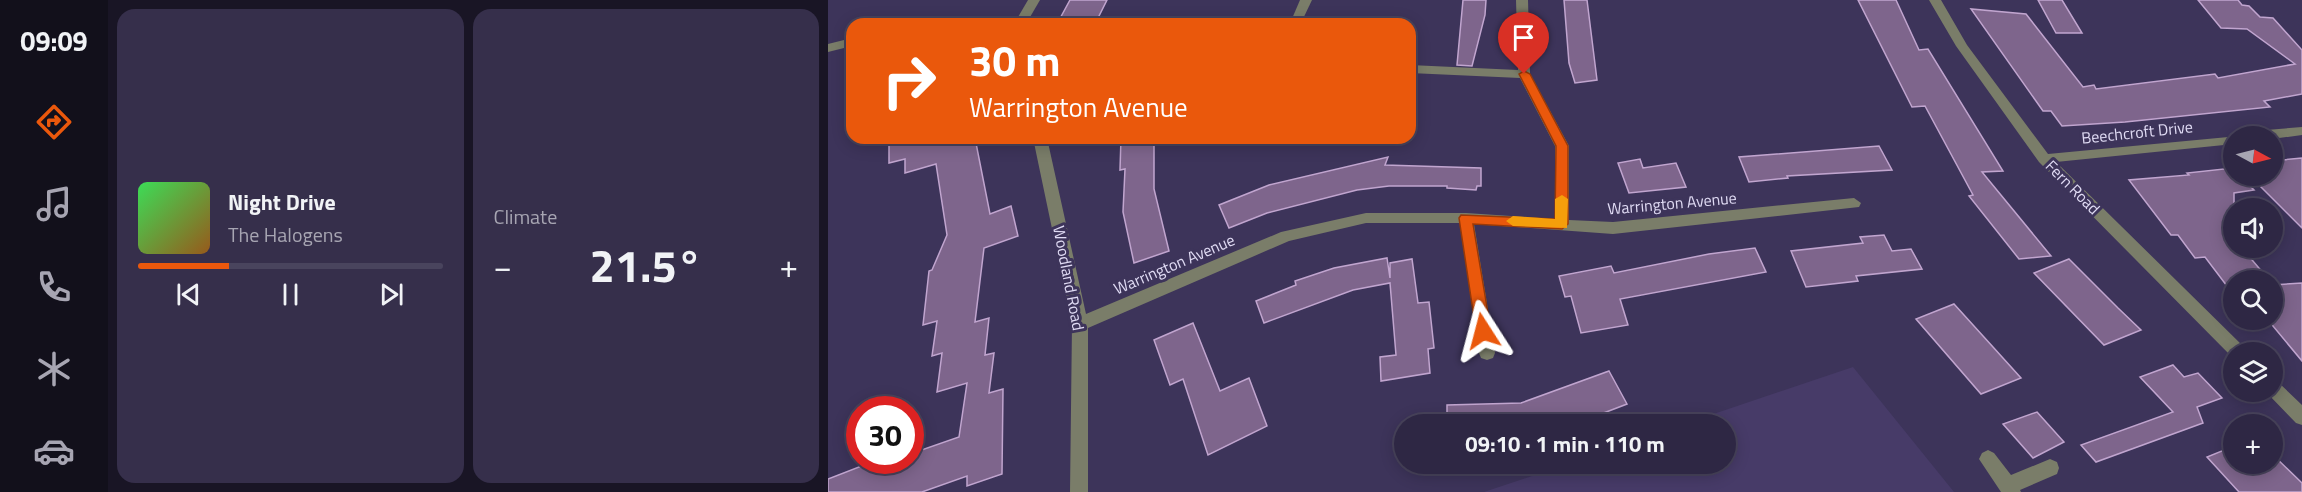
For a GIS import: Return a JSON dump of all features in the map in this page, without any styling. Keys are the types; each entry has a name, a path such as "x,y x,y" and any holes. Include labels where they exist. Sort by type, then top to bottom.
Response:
{"street":[{"path":"1024,18 1034,0"},
{"path":"1298,18 1306,0"},
{"path":"1522,0 1524,74 1562,146 1562,224"},
{"name":"Fern Road","path":"1935,0 1962,46 2044,159 2228,342"},
{"path":"828,48 846,44"},
{"path":"1416,69 1524,74"},
{"path":"2283,134 2302,132"},
{"name":"Beechcroft Drive","path":"2044,159 2223,140"},
{"name":"Woodland Road","path":"1041,144 1080,324 1079,492"},
{"name":"Warrington Avenue","path":"1080,324 1286,236 1366,218 1466,218 1613,228 1854,203"},
{"path":"1466,218 1487,353"},
{"path":"2283,398 2302,417"},
{"path":"1988,459 2010,489 2050,468"}],"shaded area":[{"path":"1853,367 1954,492 1484,492 1538,474 1736,474 1736,414 1714,414"}],"building":[{"path":"1070,0 1107,0 1098,18 1060,18"},
{"path":"1463,0 1486,0 1485,15 1472,66 1457,65"},
{"path":"1564,0 1587,0 1597,80 1575,83 1569,63"},
{"path":"1858,0 1896,0 1919,50 1928,49 2003,171 1982,172 2051,256 2019,259 1969,196 1973,195 1925,106 1912,107"},
{"path":"2038,0 2062,0 2082,33 2056,33"},
{"path":"2198,0 2238,0 2242,5 2249,6 2260,17 2273,18 2302,50 2302,94 2264,101 2270,107 2062,126 2051,111 2043,111 1971,9 2026,14 2083,87 2094,85 2096,89 2215,74 2218,78 2295,64 2247,29 2221,28"},
{"path":"889,144 976,144 990,214 1011,206 1018,236 984,248 975,322 989,318 985,355 994,353 989,393 1003,389 1002,474 967,486 967,476 922,492 828,492 828,479 846,472 846,474 924,474 924,449 959,437 967,383 937,392 942,353 932,356 937,321 923,325 929,271 932,270 947,235 936,164 905,173 905,159 889,163"},
{"path":"1121,144 1154,144 1154,189 1169,251 1134,263 1123,212 1125,169 1120,170"},
{"path":"1879,146 1892,170 1787,176 1788,178 1749,182 1739,157"},
{"path":"1388,157 1385,165 1481,168 1481,186 1477,186 1476,190 1447,188 1447,186 1389,186 1357,190 1267,213 1229,228 1219,205 1269,185"},
{"path":"2302,158 2302,228 2283,209 2283,198 2272,198 2260,186 2283,186 2283,160"},
{"path":"1640,159 1643,168 1676,163 1686,187 1629,193 1618,163"},
{"path":"2223,169 2223,186 2250,186 2254,190 2234,193 2234,198 2223,198 2223,258 2250,258 2261,270 2223,270 2223,281 2205,257 2195,258 2178,235 2171,235 2129,180 2189,175 2187,173"},
{"path":"1884,235 1892,251 1911,249 1922,269 1856,276 1858,281 1806,287 1791,251 1863,243 1860,237"},
{"path":"1755,248 1766,272 1620,299 1628,325 1581,333 1571,296 1565,297 1559,276 1611,266 1614,273 1709,254"},
{"path":"1387,258 1390,278 1390,263 1412,259 1418,303 1429,302 1434,348 1428,349 1430,373 1381,381 1380,357 1396,355 1390,283 1353,290 1264,323 1256,301 1296,285 1295,281 1334,268"},
{"path":"2069,259 2141,330 2104,345 2034,273"},
{"path":"2302,283 2302,361 2276,330 2283,330 2283,284"},
{"path":"1954,304 2021,378 1981,394 1916,319"},
{"path":"1193,323 1220,391 1249,378 1267,426 1208,455 1183,379 1170,385 1154,340"},
{"path":"2173,365 2184,377 2198,373 2222,398 2197,407 2203,423 2096,462 2081,445 2173,412 2140,377"},
{"path":"1609,371 1627,404 1601,414 1447,414 1447,405 1521,403"},
{"path":"2037,412 2064,442 2033,458 2003,424"},
{"path":"2223,450 2223,474 2283,474 2283,465 2302,483 2302,492 2239,492 2207,457"}],"slow traffic":[{"path":"1513,221 1562,224 1562,199"}],"route":[{"path":"1483,331 1466,218 1562,224 1562,146 1524,74"}]}
